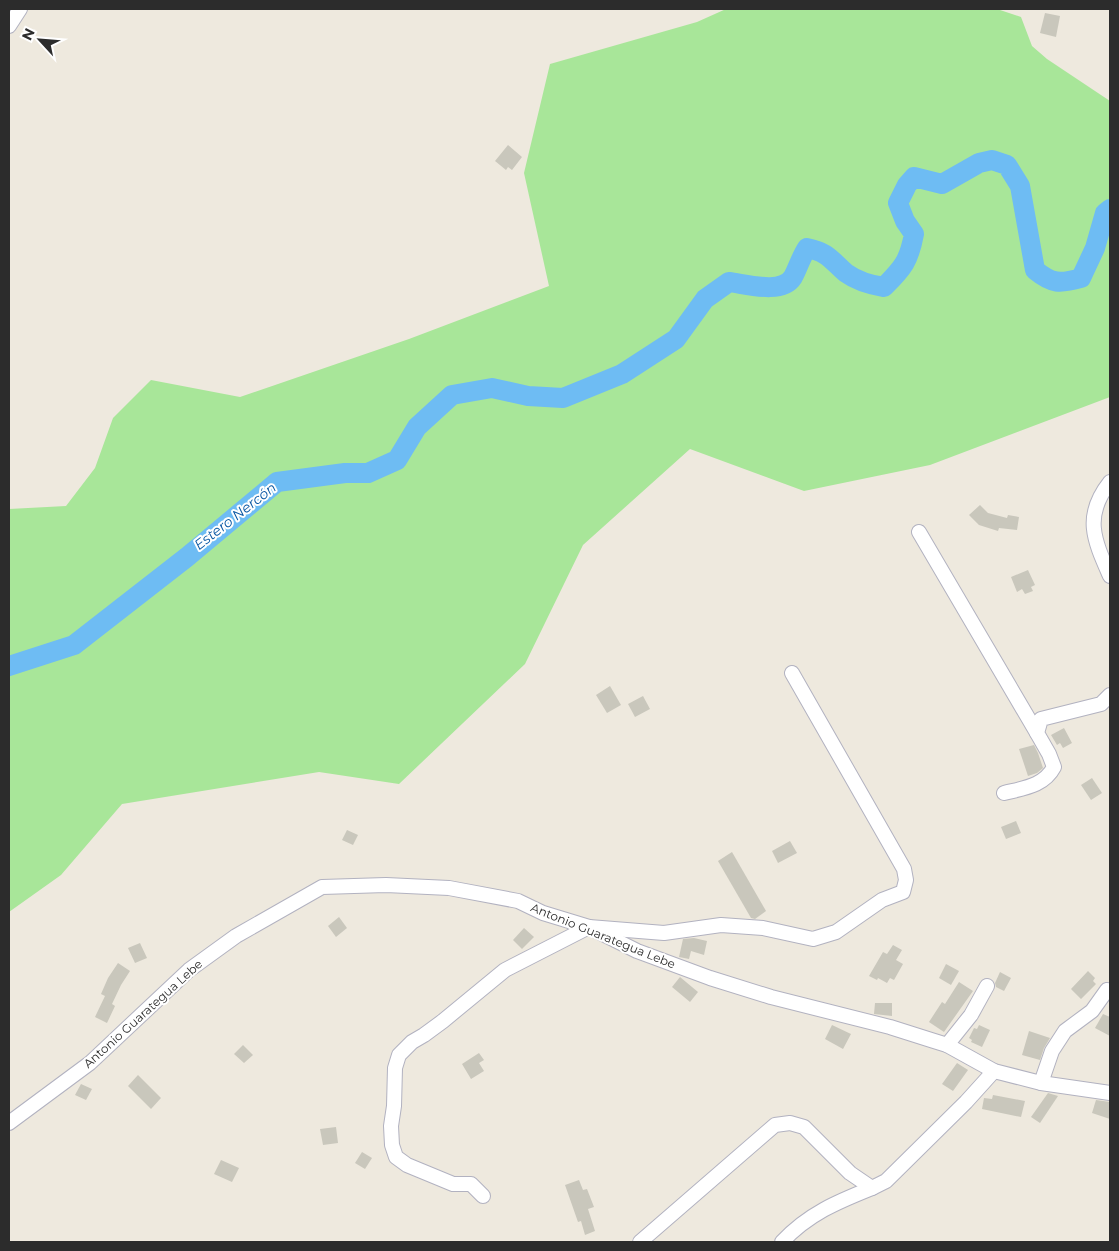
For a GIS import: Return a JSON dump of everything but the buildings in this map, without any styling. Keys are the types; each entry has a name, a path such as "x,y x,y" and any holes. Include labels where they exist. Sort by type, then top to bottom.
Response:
{"street":[{"path":"10,22 20,9"},
{"path":"1110,482 1094,510 1094,533 1110,576"},
{"path":"919,532 1050,754 1054,767 1050,774 1036,785 1004,793"},
{"path":"483,1196 470,1184 453,1184 407,1165 396,1157 392,1145 391,1126 394,1106 395,1068 399,1055 412,1042 424,1035 504,970 589,928 664,933 721,925 763,928 813,939 836,932 882,900 903,892 906,880 904,869 792,673"},
{"path":"1037,733 1041,719 1101,704 1110,695"},
{"name":"Antonio Guarategua Lebe","path":"9,1123 90,1063 189,970 236,936 322,887 386,885 449,888 518,901 544,913 589,928 637,951 710,978 789,1002 890,1027 947,1045 994,1071 1041,1083 1110,1093"},
{"path":"947,1045 971,1015 987,986"},
{"path":"1041,1083 1052,1050 1065,1031 1092,1011 1107,990"},
{"path":"782,1242 811,1216 832,1204 886,1181 966,1102 994,1071"},
{"path":"640,1242 775,1125 790,1123 804,1128 850,1173 872,1188"}],"green space":[{"path":"726,9 997,9 1021,17 1032,46 1047,59 1110,101 1110,397 930,465 804,491 690,449 583,545 525,664 399,784 319,772 122,804 61,875 9,912 9,509 66,506 95,468 113,418 151,380 240,397 409,339 549,286 524,173 550,64 697,22"}],"waterway":[{"name":"Estero Nercón","path":"9,666 74,645 187,557 277,482 345,473 368,473 397,460 417,427 452,395 492,388 528,396 563,398 622,374 676,339 705,299 729,282 763,287 781,286 788,282 793,277 807,248 825,254 846,273 855,278 869,284 884,287 904,264 910,251 914,234 905,221 898,203 907,185 914,177 942,184 979,163 992,160 1007,165 1020,186 1035,270 1056,282 1081,278 1095,248 1105,213 1110,209"}]}
